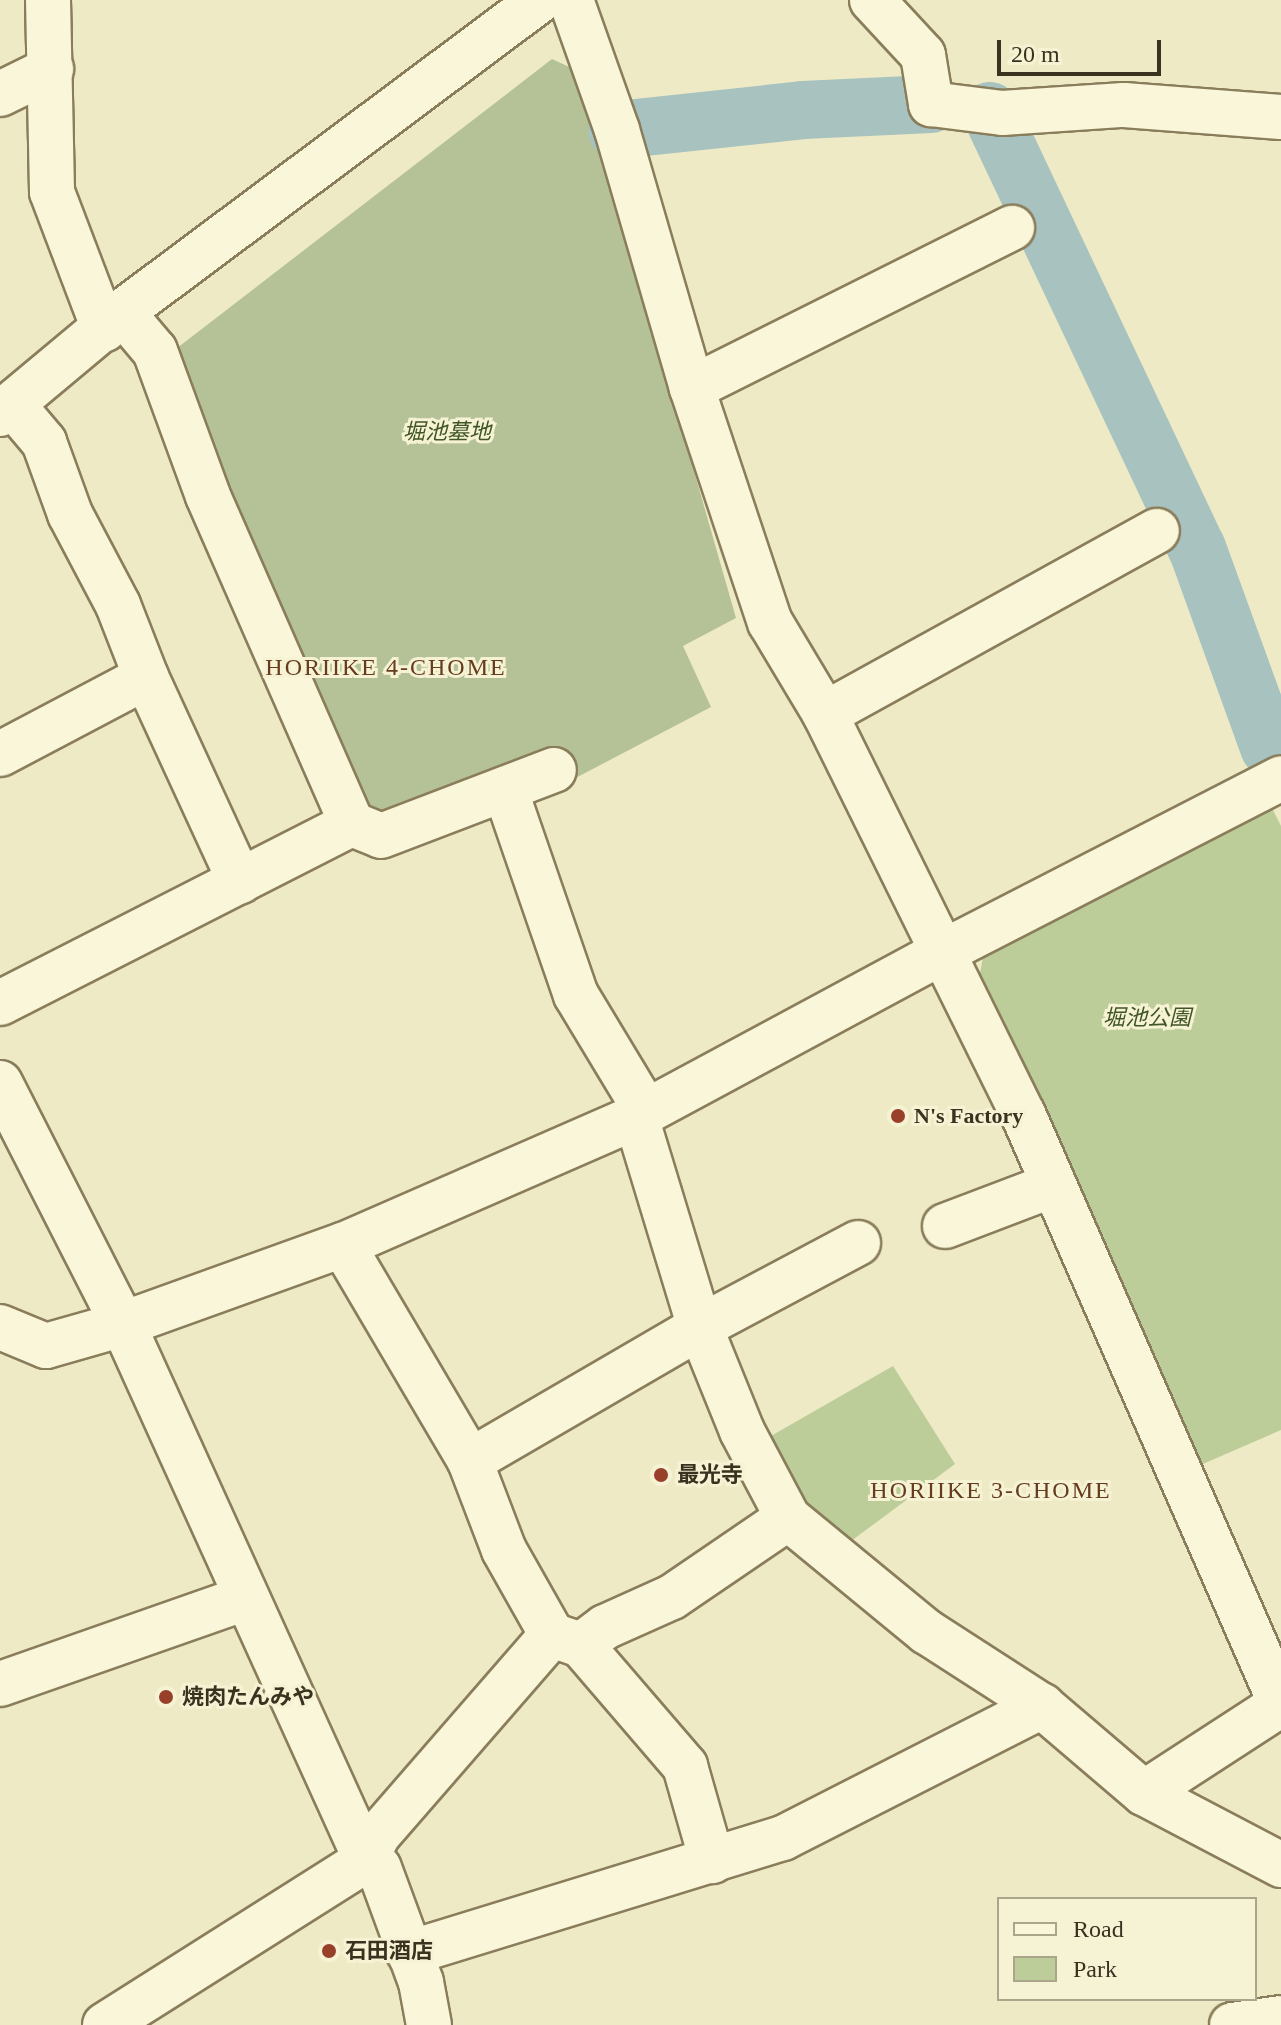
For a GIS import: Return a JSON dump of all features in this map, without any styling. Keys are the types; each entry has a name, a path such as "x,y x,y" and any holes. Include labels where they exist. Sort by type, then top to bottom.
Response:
{"street":[{"path":"48,0 52,192 113,320 155,351 208,496 352,824 381,836 554,770"},
{"path":"240,881 146,677 118,605 70,514 44,442 6,409 113,320 540,0"},
{"path":"571,0 617,130 692,388 770,622 825,714 1023,1114 1281,1704 1144,1793"},
{"path":"872,0 923,55 931,104 1002,113 1124,105 1281,117"},
{"path":"0,94 51,69"},
{"path":"692,388 1012,228"},
{"path":"825,714 1157,531"},
{"path":"0,754 146,677"},
{"path":"3,1334 46,1346 123,1324 343,1245 641,1114 943,952 1281,778"},
{"path":"505,789 576,995 641,1114 700,1327 742,1431 788,1518 927,1632 1042,1706 1144,1793 1281,1865"},
{"path":"0,1003 352,824"},
{"path":"0,1083 123,1324 366,1860 379,1868 421,1982 429,2025"},
{"path":"945,1226 1053,1185"},
{"path":"470,1461 700,1327 858,1243"},
{"path":"343,1245 470,1461 504,1550 566,1640 685,1766 712,1861"},
{"path":"105,2025 366,1860 377,1836 566,1640 605,1627 672,1597 788,1518"},
{"path":"0,1684 245,1598"},
{"path":"409,1953 783,1838 1042,1706"},
{"path":"1232,2025 1281,2018"}],"green space":[{"name":"堀池墓地","path":"552,59 580,72 736,618 683,646 711,707 566,783 374,819 168,355"},
{"name":"堀池公園","path":"1270,804 1281,826 1281,1430 1196,1467 980,974 984,951"},
{"path":"893,1366 955,1464 843,1547 803,1521 764,1440"}],"waterway":[{"path":"617,130 803,110 931,104"},
{"path":"990,111 1197,548 1269,747"}],"place":[{"name":"N's Factory","path":"898,1116"},
{"name":"最光寺","path":"661,1475"},
{"name":"焼肉たんみや","path":"166,1697"},
{"name":"石田酒店","path":"329,1951"}],"district":[{"name":"HORIIKE 4-CHOME","path":"386,668"},
{"name":"HORIIKE 3-CHOME","path":"991,1491"}]}
